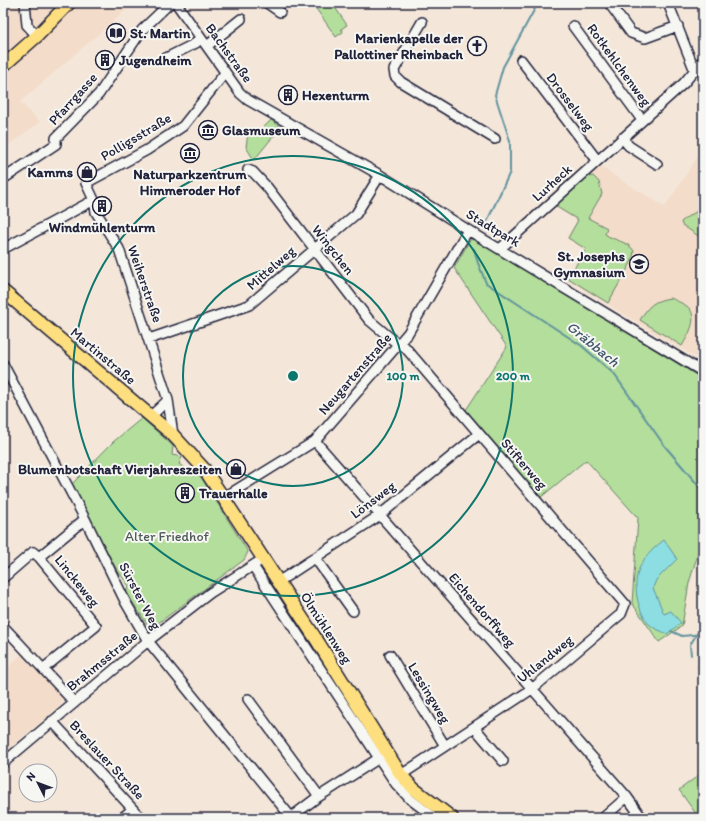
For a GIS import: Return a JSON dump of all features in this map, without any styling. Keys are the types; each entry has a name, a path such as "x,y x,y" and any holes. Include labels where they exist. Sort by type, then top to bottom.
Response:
{"main road":[{"path":"3,66 37,36 69,3"},
{"name":"Martinstraße","path":"3,292 183,445"},
{"name":"Ölmühlenweg","path":"183,445 205,470 278,582 383,755 414,789 452,818"}],"street":[{"path":"25,3 27,25 37,36"},
{"name":"Pfarrgasse","path":"3,179 56,144 56,138 98,94 142,30 170,3"},
{"name":"Bachstraße","path":"176,3 240,93 248,100 268,112"},
{"path":"267,3 280,12"},
{"path":"609,3 631,33 645,38 678,26"},
{"path":"668,3 699,74"},
{"path":"207,46 240,19"},
{"path":"422,22 394,70 395,76 401,82 495,139"},
{"name":"Rotkehlchenweg","path":"573,26 642,120"},
{"path":"162,60 196,42 200,37"},
{"name":"Drosselweg","path":"521,60 597,160"},
{"name":"Lurheck","path":"501,248 642,120 699,74 703,60"},
{"name":"Polligsstraße","path":"86,182 147,150 183,126 225,73"},
{"name":"Stadtpark","path":"268,112 380,175 703,372"},
{"path":"622,138 629,146 657,164"},
{"name":"Wingchen","path":"248,170 256,175 267,187 369,320 394,341 400,344"},
{"name":"Mittelweg","path":"149,339 249,305 356,214 380,175"},
{"name":"Weiherstraße","path":"86,182 94,200 96,212 119,248 168,400 173,435"},
{"path":"3,249 94,200"},
{"name":"Neugartenstraße","path":"222,498 315,441 400,344 415,323 468,230"},
{"name":"Stifterweg","path":"400,344 404,346 420,364 625,604"},
{"name":"Sürster Weg","path":"3,364 85,519 126,603 148,641 290,818"},
{"path":"150,416 168,400"},
{"name":"Lönsweg","path":"278,582 380,515 480,434"},
{"name":"Eichendorffweg","path":"315,441 627,798 642,818"},
{"name":"Linckeweg","path":"39,557 85,519"},
{"name":"Linckeweg","path":"3,578 33,552 39,557 96,626 43,669"},
{"path":"315,558 353,611"},
{"name":"Brahmsstraße","path":"3,763 148,641 210,593 263,559"},
{"name":"Ölmühlenweg","path":"253,566 383,755"},
{"name":"Uhlandweg","path":"401,775 532,689 621,614 625,604"},
{"path":"4,628 74,702"},
{"name":"Lessingweg","path":"390,655 445,746"},
{"path":"248,699 319,796"},
{"name":"Breslauer Straße","path":"52,721 141,818"},
{"path":"474,727 503,761"},
{"path":"290,818 319,796 383,755 404,794 435,818"},
{"path":"603,818 627,798"},
{"path":"122,818 132,809"}],"shaded area":[{"path":"3,3 134,3 20,102 40,122 3,149"},
{"name":"St. Josephs Gymnasium","path":"703,148 703,362 566,279 584,249 566,238 577,221 553,206 599,166 665,207"},
{"path":"22,654 62,697 61,705 3,754 3,672"}],"green space":[{"path":"312,3 332,3 347,25 341,29 343,32 336,37"},
{"path":"271,120 281,127 254,160 246,147 248,133 262,129"},
{"path":"593,176 599,182 602,194 588,218 607,228 605,234 625,243 634,251 632,261 608,303 568,278 586,249 568,238 578,220 555,206 587,177"},
{"path":"703,208 703,239 682,225 681,222"},
{"path":"475,239 703,379 703,546 700,547 689,583 682,626 659,642 632,603 638,518 586,460 540,498 466,410 507,347 454,268 470,240"},
{"path":"671,298 688,307 692,314 693,319 691,329 682,346 640,320 652,304 660,300"},
{"name":"Alter Friedhof","path":"142,418 173,446 172,455 182,457 179,464 190,472 196,469 248,552 244,560 150,629 126,592 129,586 117,570 71,485 113,442"},
{"path":"703,772 703,818 699,818 679,790"}],"water":[{"path":"664,540 677,559 656,580 653,588 664,614 671,611 681,623 667,634 650,625 645,619 639,605 636,588 636,579 643,561 651,551"}],"waterway":[{"name":"Gräbbach","path":"484,228 510,172 510,141 495,95 503,67 538,3"},
{"name":"Gräbbach","path":"474,249 486,283 582,346 614,374 664,445 703,491"},
{"name":"Gräbbach","path":"699,523 703,516"},
{"name":"Gräbbach","path":"702,550 703,557"},
{"path":"691,655 690,645 703,624"},
{"path":"671,631 682,636 703,634"},
{"path":"698,667 703,675"}],"place":[{"name":"St. Martin","path":"116,33"},
{"name":"Marienkapelle der Pallottiner Rheinbach","path":"477,46"},
{"name":"Jugendheim","path":"105,60"},
{"name":"Hexenturm","path":"288,95"},
{"name":"Glasmuseum","path":"208,130"},
{"name":"Naturparkzentrum Himmeroder Hof","path":"190,153"},
{"name":"Kamms","path":"87,172"},
{"name":"Windmühlenturm","path":"102,206"},
{"name":"St. Josephs Gymnasium","path":"639,264"},
{"name":"Blumenbotschaft Vierjahreszeiten","path":"236,469"},
{"name":"Trauerhalle","path":"185,493"}]}
